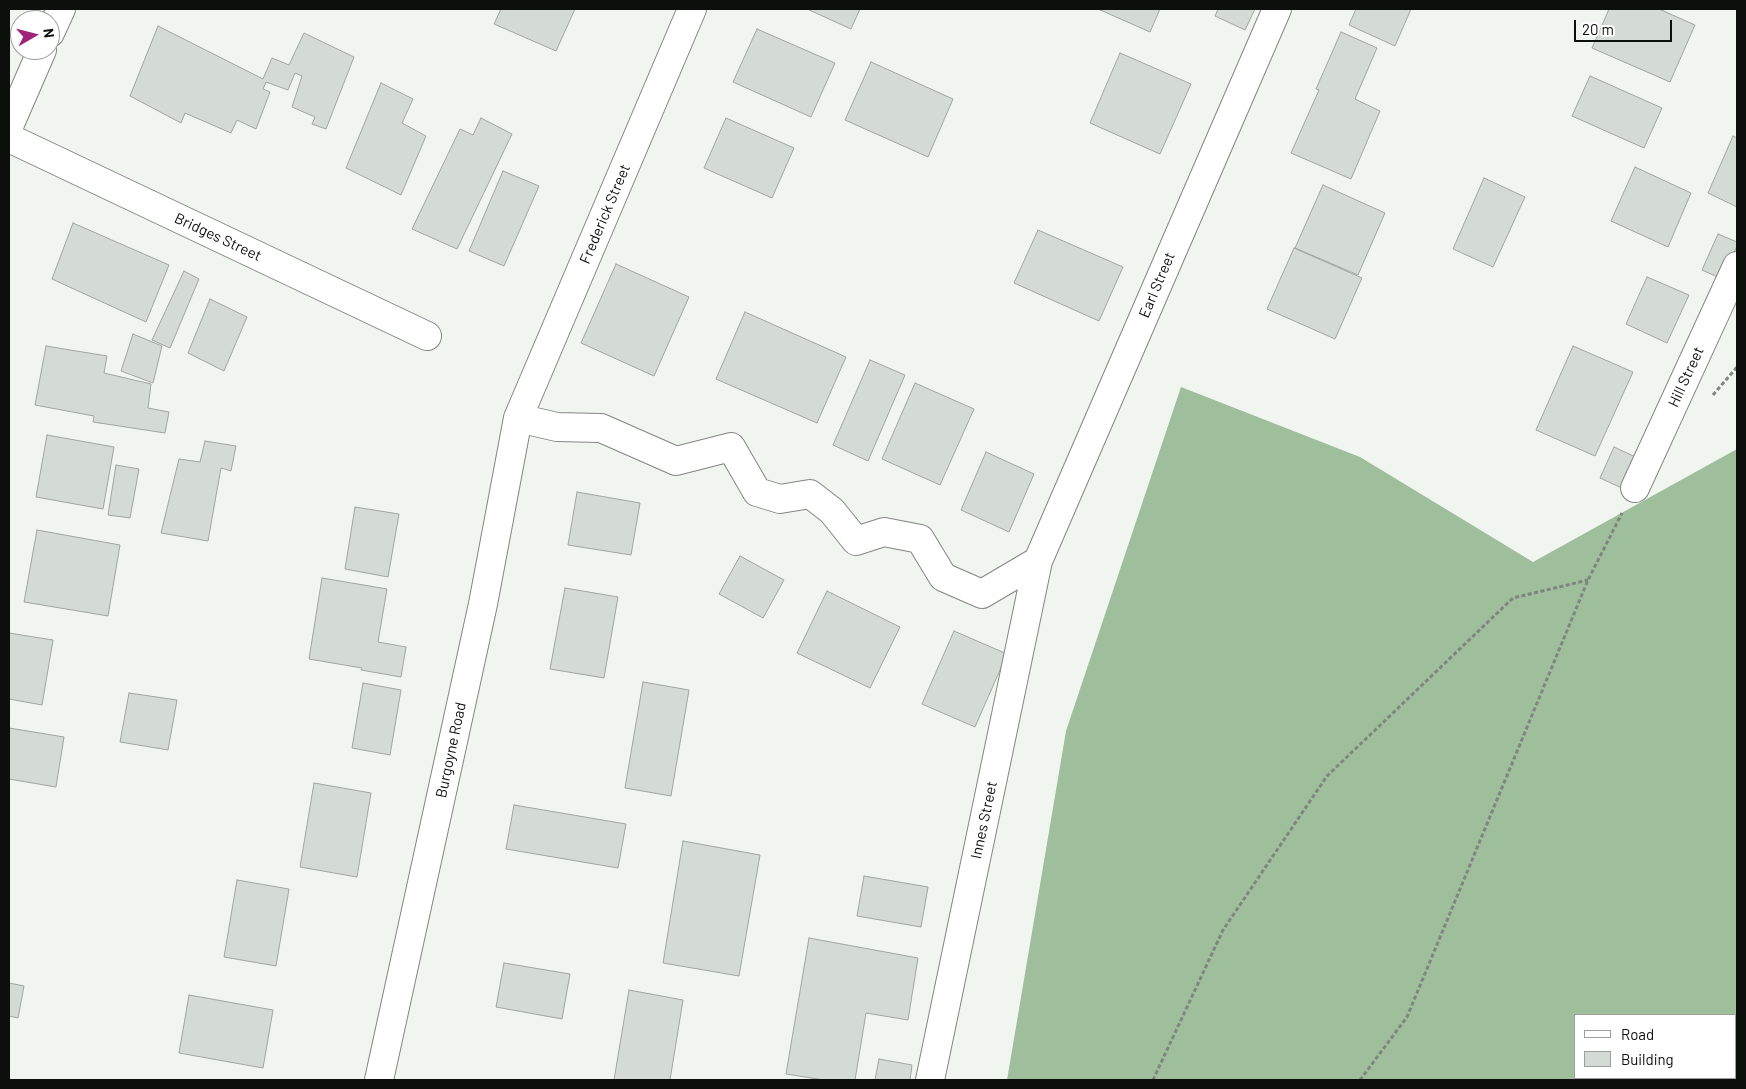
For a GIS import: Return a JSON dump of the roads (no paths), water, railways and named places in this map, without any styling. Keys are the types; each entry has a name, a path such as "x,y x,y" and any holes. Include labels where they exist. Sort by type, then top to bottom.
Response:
{"street":[{"name":"Frederick Street","path":"518,418 692,9"},
{"name":"Earl Street","path":"1038,561 1277,9"},
{"path":"9,126 38,60"},
{"name":"Bridges Street","path":"9,138 427,336"},
{"name":"Hill Street","path":"1636,488 1737,266"},
{"path":"518,418 557,426 600,428 676,461 731,447 757,492 780,499 810,494 832,511 856,541 884,532 920,539 943,577 982,594 1038,561"},
{"name":"Burgoyne Road","path":"378,1080 483,604 518,418"},
{"name":"Innes Street","path":"930,1080 1038,561"}]}
